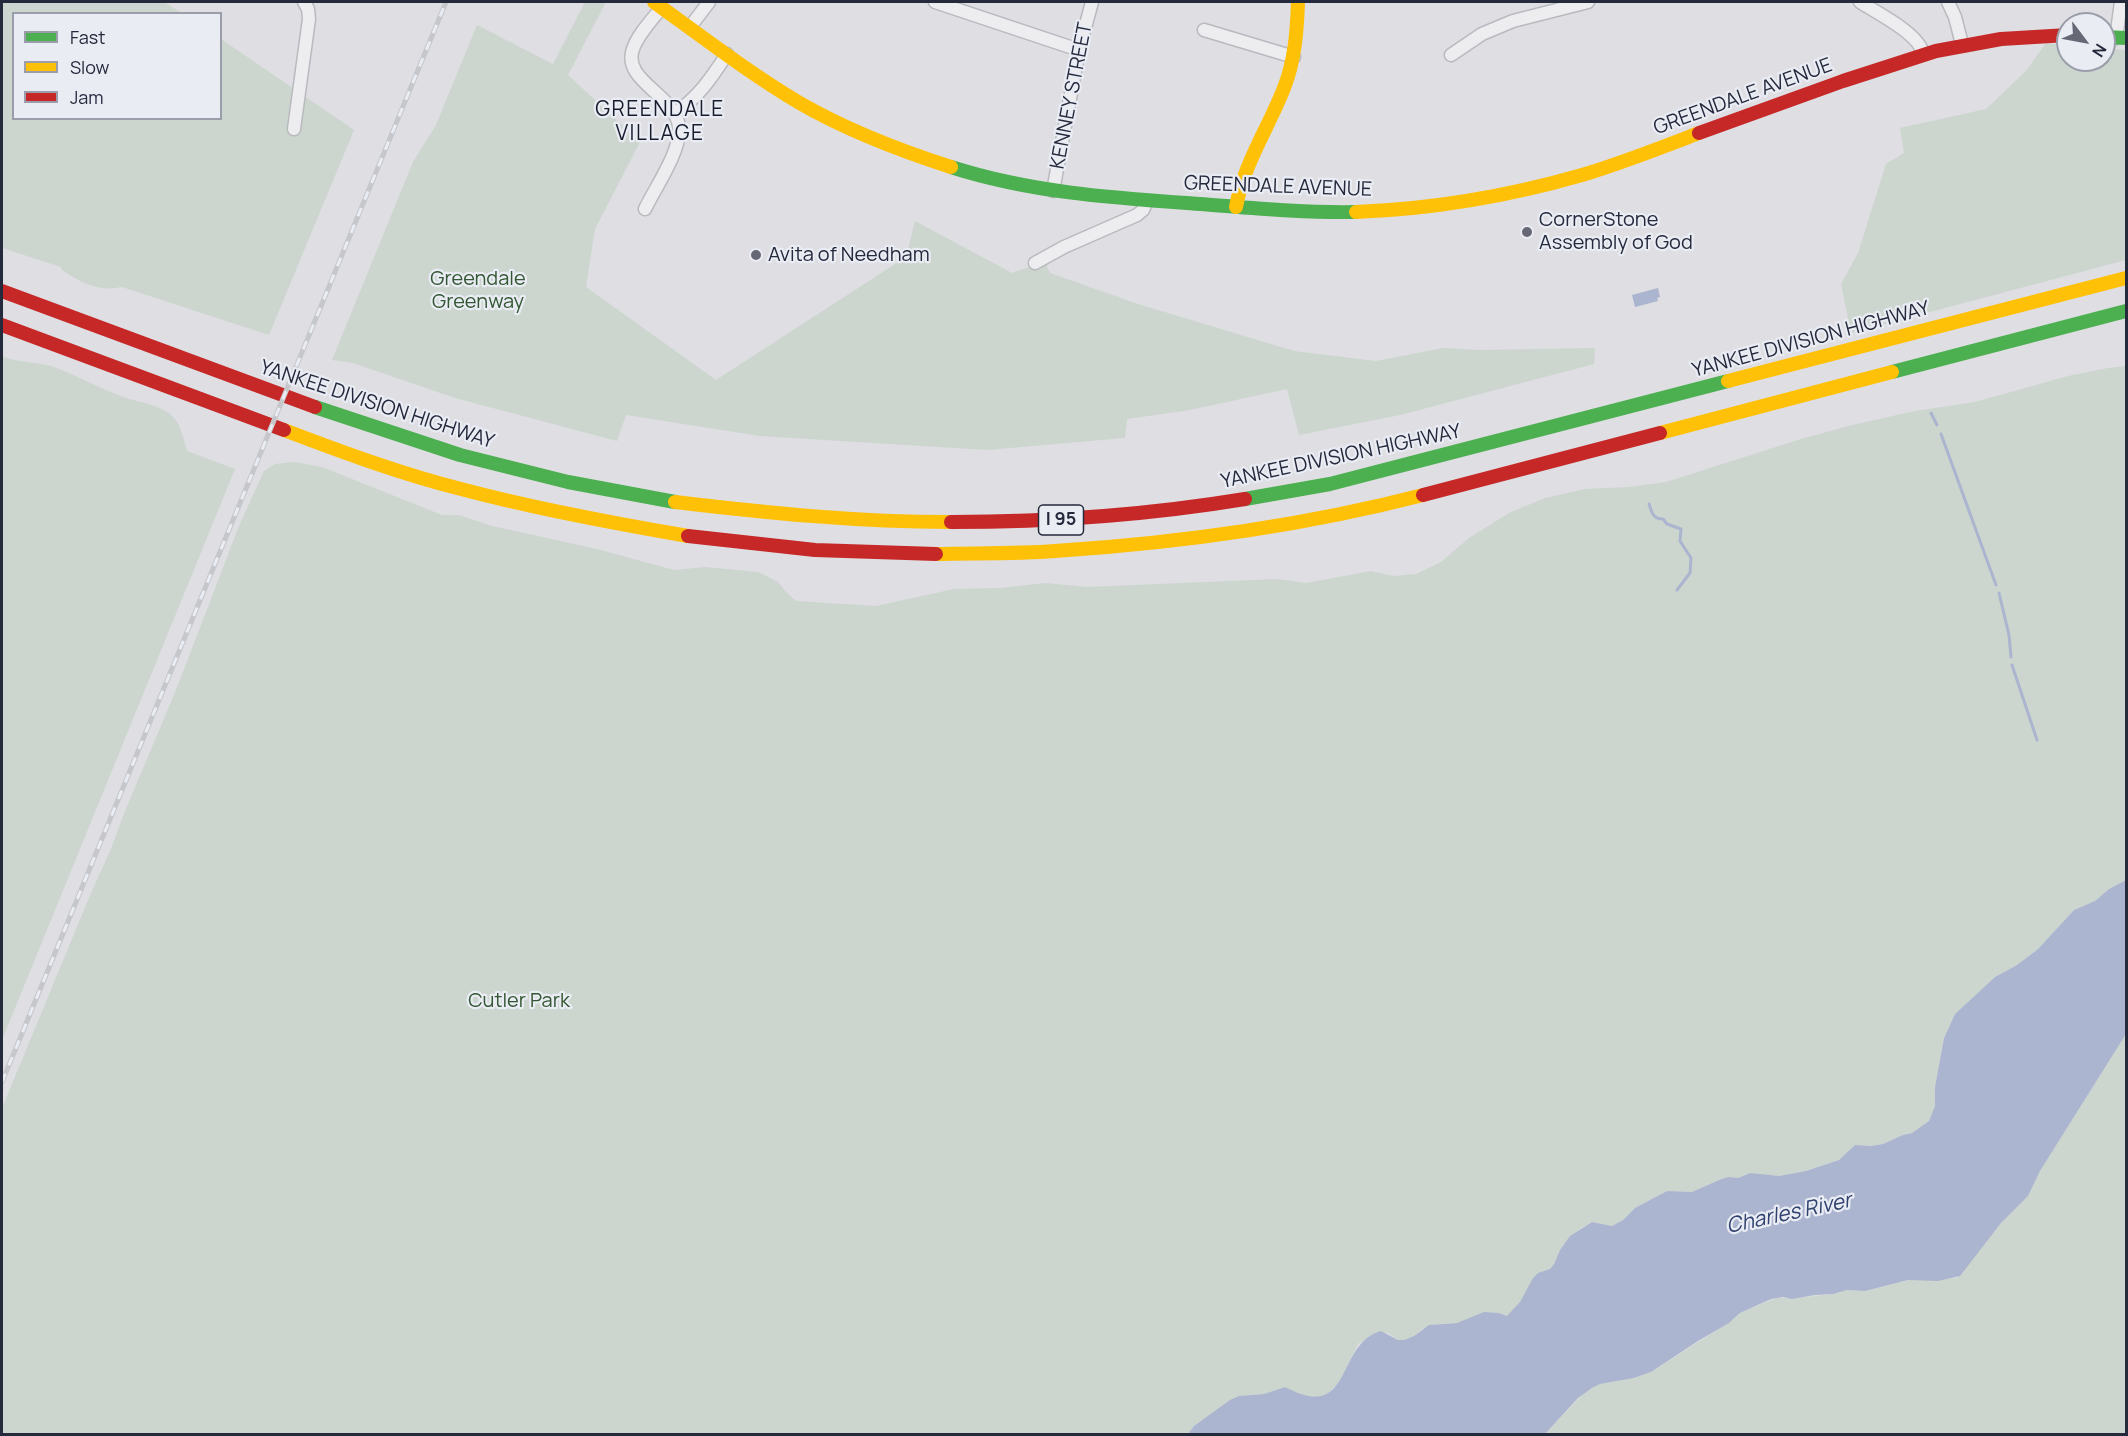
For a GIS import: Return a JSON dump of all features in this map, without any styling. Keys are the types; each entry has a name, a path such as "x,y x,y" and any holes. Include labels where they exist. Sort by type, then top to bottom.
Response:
{"main road":[{"path":"1236,207 1242,175 1284,89 1294,57 1298,2"},
{"name":"GREENDALE AVENUE","path":"658,4 727,54 807,107 879,141 956,169 1005,182 1053,191 1147,201 1314,211 1376,211 1464,200 1540,186 1609,166 1923,54 1962,44 2015,37 2056,35"},
{"name":"YANKEE DIVISION HIGHWAY","path":"2,291 342,418 429,446 535,474 643,496 752,512 860,521 970,523 1042,521 1150,513 1241,501 1330,484 2127,278"},
{"name":"I 95","path":"2,325 367,460 527,506 636,528 754,544 845,552 955,555 1047,553 1157,544 1338,515 2127,311"}],"street":[{"path":"294,129 309,19 308,9 304,2"},
{"path":"690,27 709,2"},
{"path":"935,2 1079,50"},
{"name":"KENNEY STREET","path":"1053,191 1079,50 1092,2"},
{"path":"1451,55 1482,34 1513,21 1588,2"},
{"path":"1860,2 1913,37 1923,54"},
{"path":"1948,2 1962,44"},
{"path":"2116,38 2121,2"},
{"path":"645,209 678,140 679,128 675,113 637,74 631,60 635,44 658,4"},
{"path":"1204,30 1294,57"},
{"path":"675,113 699,93 727,54"},
{"path":"1035,263 1064,247 1137,215 1143,210 1147,201"}],"green space":[{"path":"2,2 164,2 180,12 12,12 12,120 222,120 222,40 354,130 269,335 122,287 106,288 90,285 69,275 61,267 2,248"},
{"name":"Greendale Greenway","path":"585,2 606,2 568,75 640,142 595,229 586,287 716,380 906,257 915,221 1012,273 1049,260 1047,267 1050,273 1138,304 1294,351 1376,361 1443,348 1479,350 1595,348 1594,364 1400,415 1299,435 1287,389 1190,410 1127,419 1125,438 987,450 760,436 626,415 617,441 455,398 353,363 332,360 413,162 436,125 477,25 553,64"},
{"path":"2046,43 2056,44 2056,72 2116,72 2116,49 2126,50 2126,260 1851,333 1841,284 1858,253 1886,164 1904,153 1900,128 1986,109 2026,71"},
{"path":"2,356 51,366 118,395 164,410 177,421 187,451 235,469 2,1040"},
{"name":"Cutler Park","path":"2126,366 2126,880 2109,889 2095,901 2074,910 2038,949 2017,965 1995,977 1955,1014 1944,1038 1935,1087 1935,1106 1929,1121 1912,1133 1883,1144 1855,1145 1839,1160 1806,1171 1779,1176 1746,1174 1738,1178 1728,1177 1719,1180 1692,1192 1667,1191 1635,1208 1623,1220 1612,1226 1592,1222 1569,1238 1550,1269 1535,1278 1519,1303 1507,1316 1491,1312 1457,1323 1437,1324 1422,1329 1414,1336 1404,1340 1398,1340 1388,1333 1376,1332 1358,1344 1341,1380 1327,1395 1320,1397 1299,1395 1285,1387 1264,1394 1248,1395 1202,1420 1188,1434 2,1434 2,1108 176,690 239,526 264,471 275,464 294,462 322,467 442,515 459,515 492,526 597,549 674,570 705,567 758,572 778,582 796,601 876,606 954,589 1001,588 1045,583 1087,587 1277,579 1306,583 1371,571 1393,576 1416,574 1441,562 1469,538 1509,513 1545,498 1585,489 1666,482 1852,425 1915,411 1975,402 2068,376"},
{"path":"2126,1034 2126,1434 1545,1434 1585,1392 1600,1384 1634,1378 1651,1372 1733,1320 1740,1313 1776,1298 1798,1298 1847,1290 1865,1291 1908,1280 1956,1278 2001,1223 2028,1196 2040,1171"}],"water":[{"path":"1658,288 1660,297 1657,298 1658,301 1635,307 1632,295"},
{"name":"Charles River","path":"2126,880 2126,1034 2040,1171 2028,1196 2001,1223 1960,1276 1938,1281 1908,1280 1865,1291 1847,1290 1792,1299 1783,1297 1771,1299 1740,1313 1729,1323 1651,1372 1592,1388 1578,1398 1545,1434 1188,1434 1194,1426 1239,1396 1264,1394 1285,1387 1307,1396 1323,1396 1334,1389 1356,1350 1366,1338 1381,1331 1398,1340 1404,1340 1429,1325 1457,1323 1484,1312 1507,1316 1520,1302 1533,1278 1538,1273 1550,1269 1554,1264 1570,1236 1592,1222 1612,1226 1623,1220 1635,1208 1667,1191 1692,1192 1728,1177 1738,1178 1750,1173 1779,1176 1806,1171 1839,1160 1855,1145 1883,1144 1912,1133 1929,1121 1935,1106 1935,1087 1944,1038 1955,1014 1995,977 2017,965 2038,949 2074,910 2095,901 2109,889"}],"waterway":[{"path":"1931,413 1937,425"},
{"path":"1941,434 1996,585"},
{"path":"1649,504 1655,517 1681,529 1680,541 1691,558 1690,573 1677,590"},
{"path":"1999,593 2009,635 2011,657"},
{"path":"2012,665 2037,740"}],"railway":[{"path":"2,1082 446,2"}],"traffic: fast":[{"path":"2116,38 2126,38"},
{"path":"951,167 1012,183 1105,197 1278,210 1356,212"},
{"path":"1892,372 2126,311"},
{"path":"1245,499 1330,484 1728,381"},
{"path":"315,407 460,455 568,482 675,502"}],"traffic: slow":[{"path":"654,2 725,54 798,102 873,139 951,167"},
{"path":"1236,207 1250,161 1288,77 1295,45 1298,2"},
{"path":"1356,212 1442,205 1527,189 1597,170 1699,133"},
{"path":"1728,381 2126,278"},
{"path":"1660,433 1892,372"},
{"path":"284,430 394,470 461,489 574,515 688,536"},
{"path":"936,554 1040,552 1194,538 1332,516 1423,495"},
{"path":"675,502 813,516 951,522"}],"traffic: jam":[{"path":"1699,133 1843,81 1936,51 2001,39 2056,36"},
{"path":"2,291 315,407"},
{"path":"2,325 284,430"},
{"path":"1423,495 1660,433"},
{"path":"951,522 1025,521 1098,516 1245,499"},
{"path":"688,536 815,550 936,554"}],"place":[{"name":"CornerStone Assembly of God","path":"1527,232"},
{"name":"Avita of Needham","path":"756,255"}],"district":[{"name":"GREENDALE VILLAGE","path":"660,122"}]}
